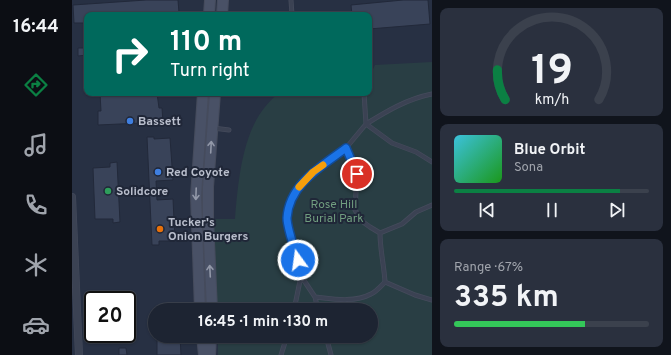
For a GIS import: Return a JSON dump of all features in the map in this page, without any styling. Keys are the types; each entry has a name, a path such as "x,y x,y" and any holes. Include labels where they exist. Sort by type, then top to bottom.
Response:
{"main road":[{"path":"209,12 210,0"},
{"path":"222,12 223,0"},
{"path":"200,303 196,196 202,96"},
{"path":"212,303 208,187 215,96"},
{"path":"200,127 212,127"},
{"path":"203,343 204,355"},
{"path":"210,355 211,343"}],"street":[{"path":"72,197 74,315 79,355"}],"lane":[{"path":"291,0 292,12"},
{"path":"316,303 315,297 301,276 287,219 292,200 300,185 313,172 346,148 366,124 388,110 411,99 432,94"},
{"path":"364,96 366,124"},
{"path":"366,124 392,143 416,152 432,162"},
{"path":"212,127 229,130"},
{"path":"346,148 357,174 355,210 363,222 380,233"},
{"path":"380,233 402,224 416,212 432,205"},
{"path":"380,233 380,246 384,263 385,282"},
{"path":"295,303 301,276"},
{"path":"315,297 339,300 358,298 372,294 385,282"},
{"path":"385,282 415,295 432,300"},
{"path":"281,355 284,343"},
{"path":"328,343 331,355"}],"green space":[{"name":"Rose Hill Burial Park","path":"432,62 432,355 218,355 218,343 378,343 378,303 217,303 213,219 235,219 242,160 246,145 257,118 275,96 372,96 372,71 375,65"}],"building":[{"path":"146,0 178,0 179,12 84,12 84,23 74,23 73,5"},
{"path":"403,0 428,0 430,24 372,29 372,12 352,12 351,5"},
{"path":"78,48 84,48 84,55 78,56"},
{"path":"100,96 157,96 159,108 162,108 163,122 98,125 98,111 101,111"},
{"path":"147,137 154,137 154,139 170,138 173,180 156,181 157,200 173,199 175,241 159,241 159,245 152,245"},
{"path":"117,162 120,222 113,223 113,219 95,219 93,168 110,167 110,163"},
{"path":"157,343 180,343 181,355 157,355"},
{"path":"119,348 126,348 127,355 119,355"}],"slow traffic":[{"path":"299,187 313,172 323,165"}],"place":[{"name":"Bassett","path":"130,121"},
{"name":"Red Coyote","path":"158,172"},
{"name":"Solidcore","path":"108,191"},
{"name":"Tucker's Onion Burgers","path":"160,229"}],"route":[{"path":"298,260 287,219 292,200 300,185 313,172 346,148 357,174"}]}
